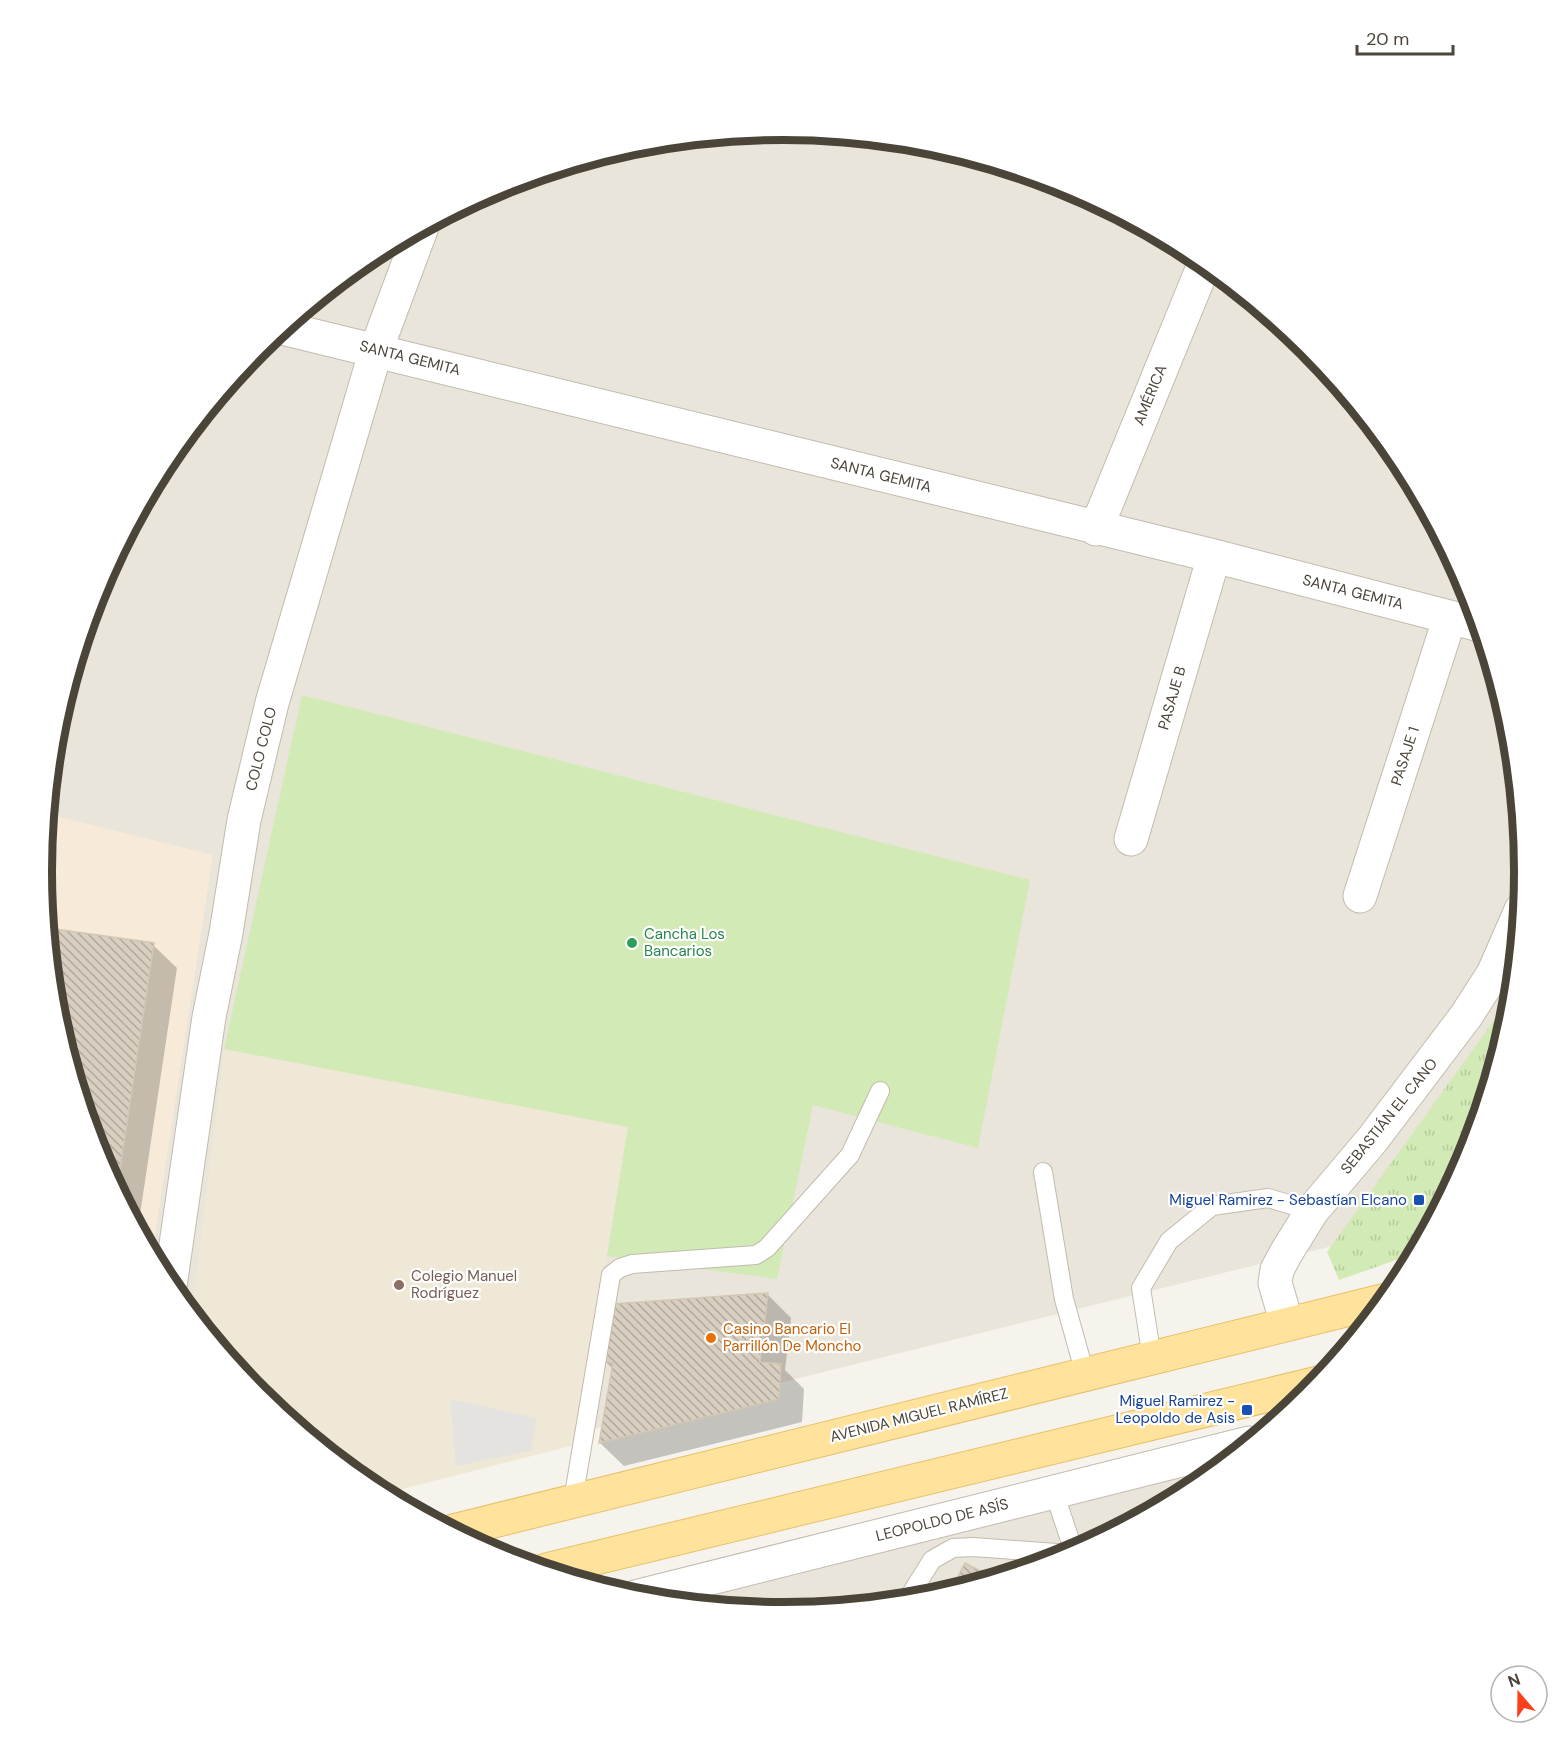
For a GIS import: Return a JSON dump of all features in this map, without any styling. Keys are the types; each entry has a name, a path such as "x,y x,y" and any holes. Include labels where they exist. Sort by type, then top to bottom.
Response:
{"main road":[{"name":"AVENIDA MIGUEL RAMÍREZ","path":"463,1528 1372,1303"},
{"path":"560,1567 1301,1387"}],"street":[{"name":"COLO COLO","path":"172,1271 209,1017 226,933 244,820 272,703 376,350 418,238"},
{"name":"AMÉRICA","path":"1096,529 1201,271"},
{"name":"SANTA GEMITA","path":"292,330 1096,529 1214,556 1465,621"},
{"name":"PASAJE B","path":"1131,839 1214,556"},
{"name":"PASAJE 1","path":"1360,896 1465,621"},
{"name":"SEBASTIÁN EL CANO","path":"1287,1324 1275,1283 1277,1270 1312,1210 1372,1140 1466,1016 1493,974 1512,931"},
{"name":"LEOPOLDO DE ASÍS","path":"659,1591 1234,1447"}],"lane":[{"path":"573,1500 611,1275 620,1268 632,1264 756,1255 767,1248 850,1155 880,1091"},
{"path":"1043,1172 1064,1299 1085,1374"},
{"path":"1152,1358 1141,1288 1169,1241 1212,1206 1268,1198 1312,1210"},
{"path":"1054,1492 1069,1543"},
{"path":"913,1590 932,1560 953,1548 1048,1552"}],"shaded area":[{"path":"784,140 879,146 973,165 1018,179 1107,215 1149,238 1190,263 1265,321 1333,389 1363,426 1417,506 1439,548 1459,591 1490,682 1508,776 1513,823 1513,919 1508,966 1490,1060 1476,1106 1459,1151 1424,1223 381,1482 338,1451 302,1421 234,1353 204,1316 150,1236 128,1194 108,1151 84,1083 57,946 54,919 52,871 59,776 77,682 91,636 108,591 150,505 204,426 234,389 302,321 338,291 377,263 460,215 549,179 594,165 688,146 736,142"},
{"path":"55,816 213,855 154,1242 108,1151 77,1060 59,966 54,919 52,871"},
{"name":"Colegio Manuel Rodríguez","path":"224,1049 628,1127 575,1445 396,1491 338,1451 302,1421 234,1353 193,1301"},
{"path":"450,1399 537,1418 531,1451 456,1466"},
{"path":"1248,1435 1190,1479 1107,1527 1018,1563 973,1577 879,1596 784,1602 688,1596 650,1589"}],"green space":[{"name":"Cancha Los Bancarios","path":"302,695 1030,880 978,1148 813,1105 777,1279 607,1256 628,1127 224,1049"},
{"path":"1500,1011 1490,1060 1459,1151 1417,1237 1404,1257 1339,1280 1327,1252"}],"building":[{"path":"55,929 154,943 119,1175 91,1106 77,1060 67,1014"},
{"path":"768,1293 760,1362 781,1364 779,1399 599,1443 613,1363 601,1360 613,1304"},
{"path":"965,1563 985,1573 973,1577 956,1581"}],"place":[{"name":"Cancha Los Bancarios","path":"632,943"},
{"name":"Miguel Ramirez - Sebastían Elcano","path":"1419,1200"},
{"name":"Colegio Manuel Rodríguez","path":"399,1285"},
{"name":"Casino Bancario El Parrillón De Moncho","path":"711,1338"},
{"name":"Miguel Ramirez - Leopoldo de Asis","path":"1247,1410"}]}
